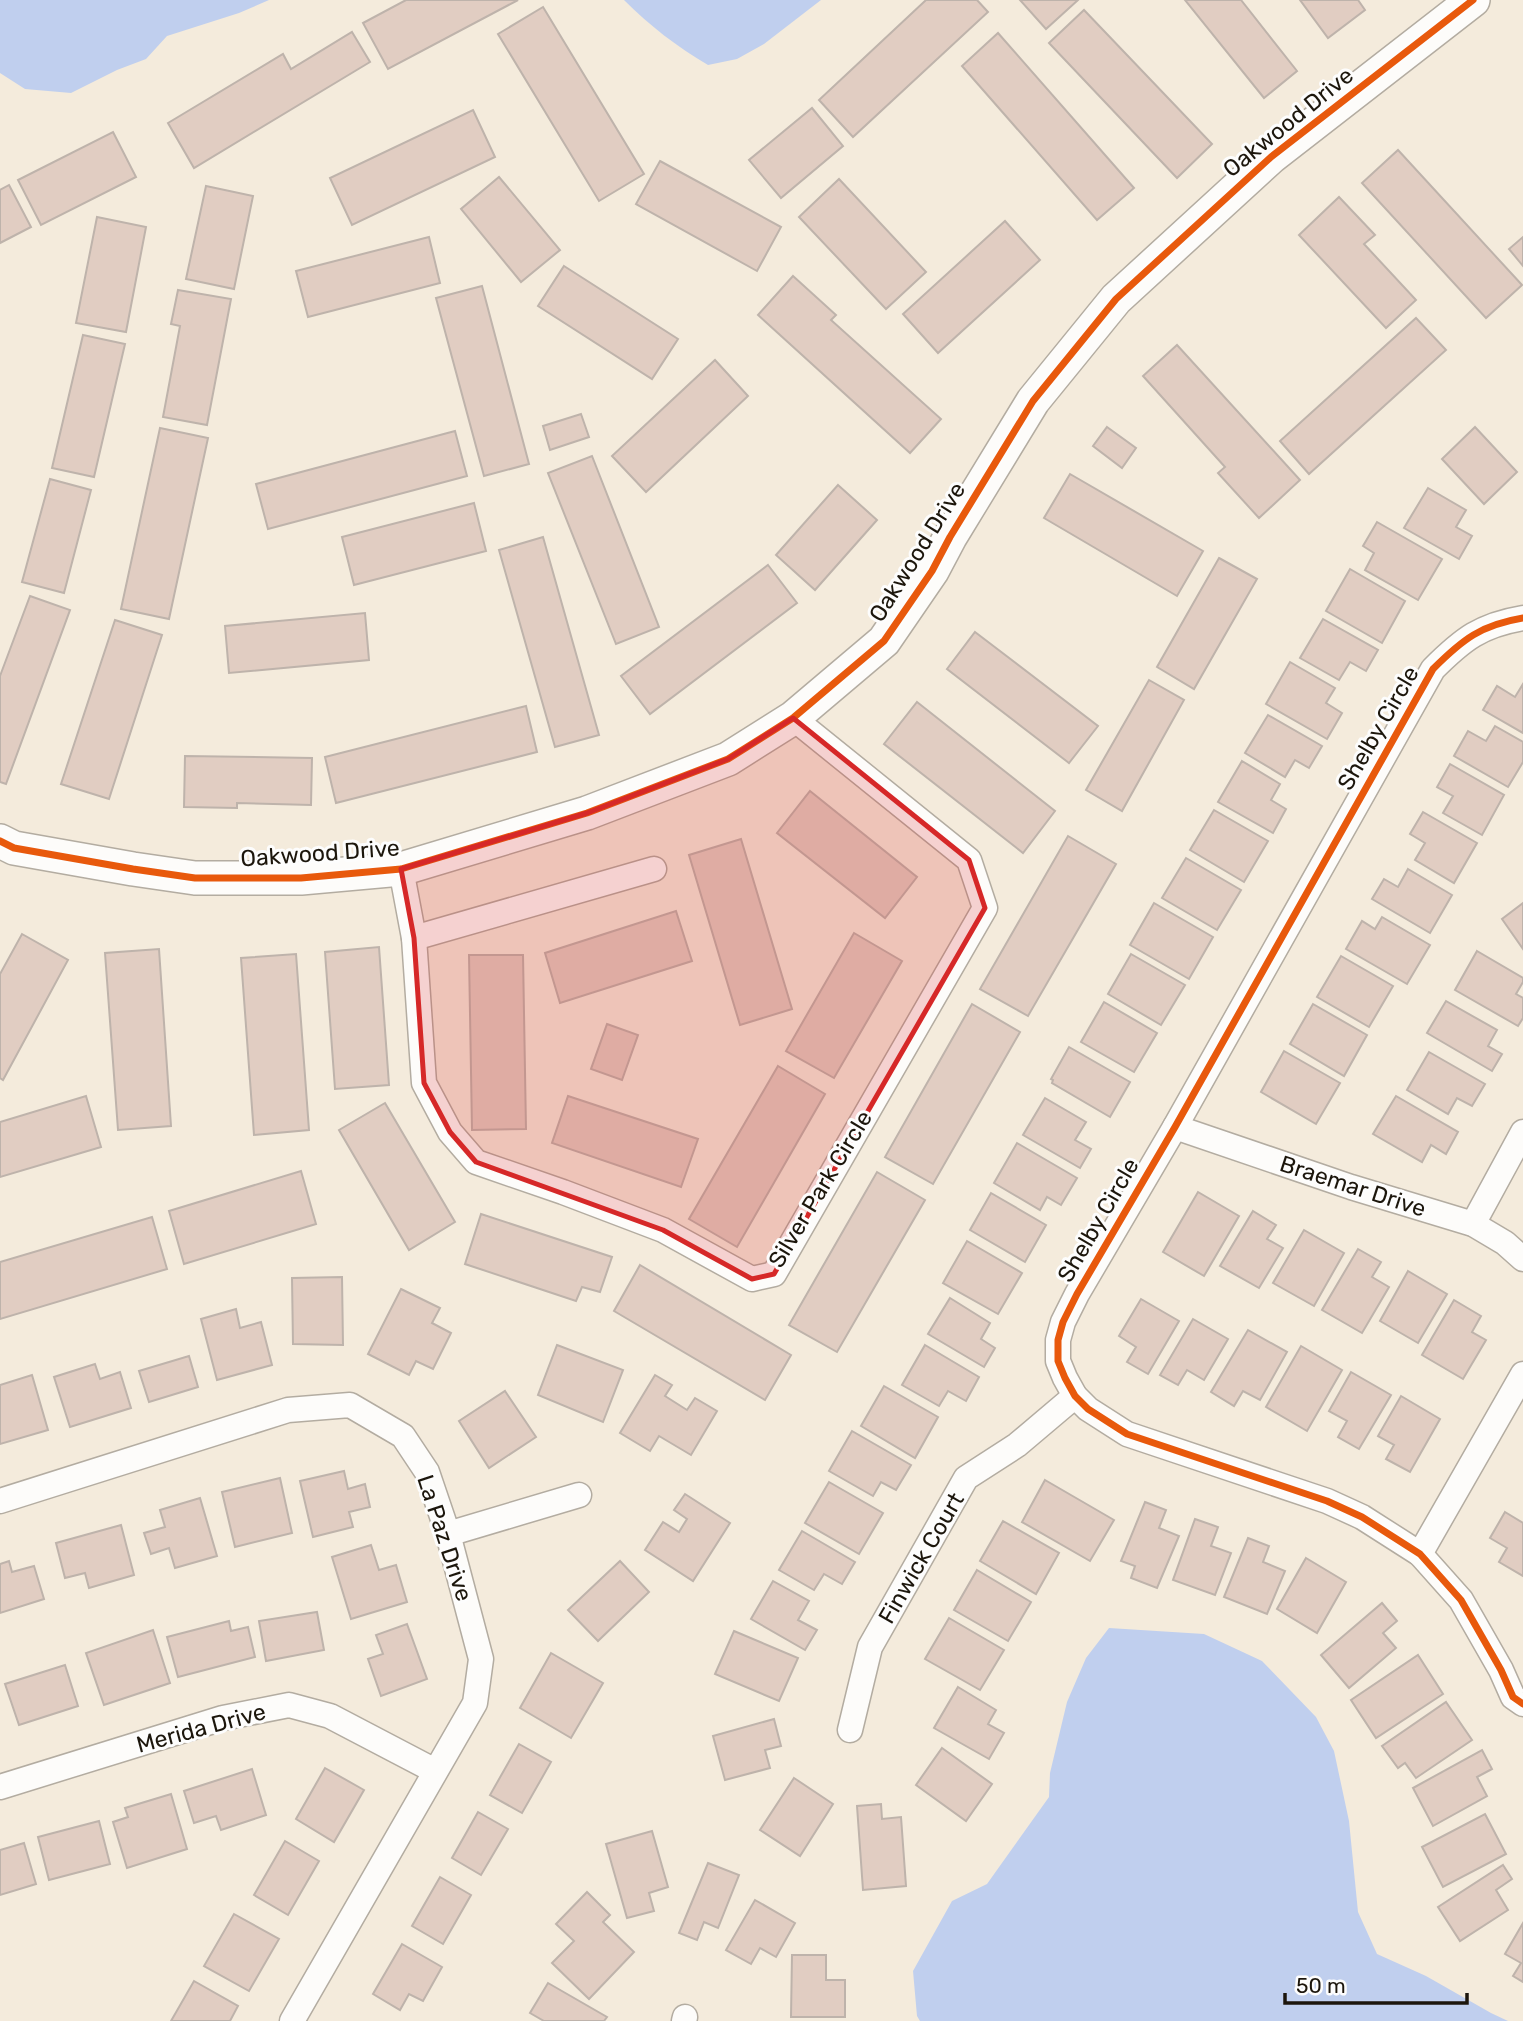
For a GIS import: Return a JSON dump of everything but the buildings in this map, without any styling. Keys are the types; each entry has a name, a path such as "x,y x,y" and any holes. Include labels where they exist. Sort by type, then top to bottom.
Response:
{"street":[{"name":"Oakwood Drive","path":"0,841 14,848 195,878 301,878 401,869 587,813 729,759 793,718 884,641 932,571 1034,401 1116,299 1271,157 1473,0"},
{"name":"Shelby Circle","path":"1523,618 1485,628 1459,643 1433,669 1175,1127 1077,1294 1063,1322 1058,1340 1058,1361 1075,1396 1088,1409 1127,1434 1327,1501 1362,1517 1420,1554 1461,1601 1501,1670 1513,1697 1523,1704"},
{"name":"Silver Park Circle","path":"401,869 414,938 424,1083 450,1132 476,1162 663,1230 752,1279 774,1274 985,908 969,860 793,718"},
{"path":"414,938 654,869"},
{"name":"Braemar Drive","path":"1175,1127 1351,1187 1473,1224 1505,1243 1523,1259"},
{"path":"1473,1224 1523,1132"},
{"path":"1420,1554 1523,1374"},
{"name":"Finwick Court","path":"850,1730 870,1647 967,1478 1017,1445 1075,1396"},
{"name":"La Paz Drive","path":"0,1501 288,1410 350,1405 403,1436 427,1472 448,1534 481,1659 475,1703 292,2021"},
{"path":"448,1534 579,1495"},
{"name":"Merida Drive","path":"0,1787 223,1718 289,1704 330,1716 435,1771"}],"highlighted area":[{"path":"793,718 969,860 985,908 774,1274 752,1279 663,1230 476,1162 450,1132 424,1083 414,938 401,869 587,813 728,759"}],"water":[{"path":"0,0 269,0 239,13 167,36 146,59 71,93 25,89 0,73"},
{"path":"624,0 821,0 764,44 737,59 708,65 664,35"},
{"path":"1109,1628 1204,1634 1262,1661 1316,1717 1334,1751 1349,1821 1358,1912 1377,1954 1426,1976 1508,2021 920,2021 917,2016 913,1971 952,1901 987,1884 1049,1797 1050,1773 1067,1702 1086,1658"}],"cycle path":[{"path":"0,841 14,848 195,878 301,878 401,869 587,813 728,759 793,718 884,641 932,571 1033,401 1116,299 1271,157 1473,0"},
{"path":"1523,618 1484,629 1454,649 1433,669 1175,1127 1077,1294 1063,1322 1058,1340 1058,1361 1075,1396 1088,1409 1127,1434 1327,1501 1362,1517 1420,1554 1461,1600 1501,1670 1513,1697 1523,1704"}]}
